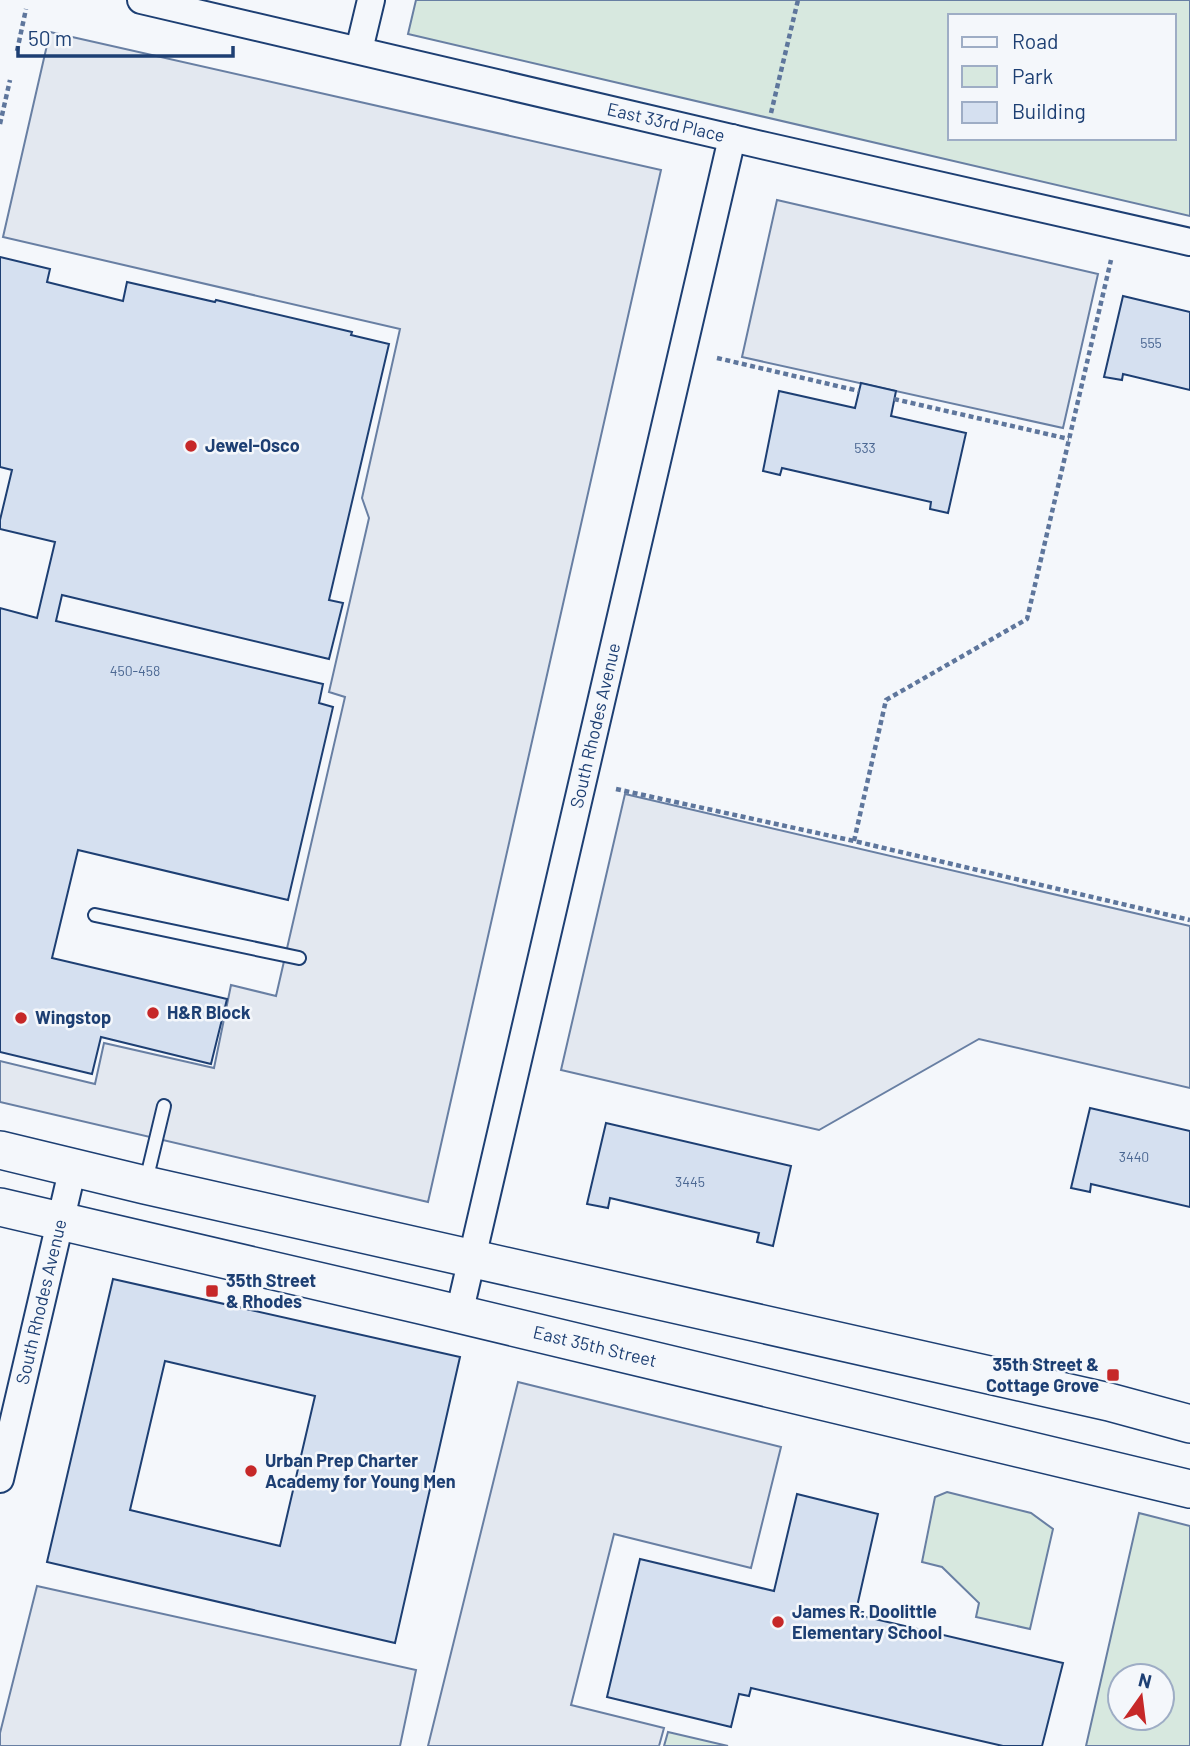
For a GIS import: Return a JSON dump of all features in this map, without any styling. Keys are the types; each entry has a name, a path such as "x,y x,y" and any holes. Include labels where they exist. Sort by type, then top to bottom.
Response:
{"main road":[{"path":"0,1150 1109,1402 1190,1424"},
{"name":"East 35th Street","path":"0,1208 459,1314 1190,1489"}],"street":[{"name":"East 33rd Place","path":"141,0 1190,242"},
{"path":"359,50 371,0"},
{"name":"South Rhodes Avenue","path":"459,1314 732,138"},
{"name":"South Rhodes Avenue","path":"0,1479 73,1167"}],"lane":[{"path":"95,915 299,958"},
{"path":"145,1185 164,1106"}],"path":[{"path":"771,113 798,0"},
{"path":"17,51 26,9"},
{"path":"0,124 10,80"},
{"path":"854,841 886,700 1027,619 1111,260"},
{"path":"717,358 859,391"},
{"path":"894,399 1069,439"},
{"path":"616,789 854,841 1190,920"}],"green space":[{"path":"416,0 1190,0 1190,216 408,34"},
{"path":"947,1492 1031,1513 1053,1529 1030,1629 976,1617 979,1603 942,1567 922,1562 935,1497"},
{"path":"1139,1513 1190,1526 1190,1746 1086,1746"},
{"path":"668,1732 728,1746 664,1746"}],"shaded area":[{"path":"50,32 661,170 428,1202 0,1102 0,1061 95,1084 104,1043 214,1068 231,985 276,996 345,697 329,692 369,518 362,498 400,329 3,237"},
{"path":"777,200 1098,274 1063,428 742,357"},
{"path":"625,794 1190,926 1190,1088 979,1039 819,1130 561,1070"},
{"path":"518,1382 781,1447 751,1568 614,1534 571,1705 664,1728 659,1746 428,1746"},
{"path":"37,1586 416,1670 400,1746 0,1746 0,1733"}],"building":[{"path":"0,257 50,269 47,282 123,301 127,282 352,332 351,335 389,344 329,600 343,603 329,659 62,595 56,621 323,684 319,703 333,707 288,900 78,850 52,958 227,999 211,1064 101,1037 92,1074 0,1052 0,608 37,618 55,542 0,529 12,470 0,467"},
{"path":"1123,296 1190,312 1190,390 1123,374 1122,380 1104,377"},
{"path":"861,383 896,391 891,416 966,433 948,513 930,509 931,502 782,468 780,475 763,471 779,391 855,408"},
{"path":"1090,1108 1190,1131 1190,1207 1091,1184 1090,1192 1071,1188"},
{"path":"606,1123 791,1166 773,1246 757,1242 759,1233 610,1198 608,1208 587,1204"},
{"name":"Urban Prep Charter Academy for Young Men","path":"113,1279 460,1357 395,1643 47,1562","holes":["165,1361 315,1396 280,1546 130,1510"]},
{"path":"797,1494 878,1514 856,1611 863,1612 862,1616 1063,1663 1042,1746 1003,1746 751,1688 749,1696 739,1694 731,1727 607,1697 640,1559 774,1591"}],"place":[{"name":"Jewel-Osco","path":"191,446"},
{"name":"H&R Block","path":"153,1013"},
{"name":"Wingstop","path":"21,1018"},
{"name":"35th Street & Rhodes","path":"212,1291"},
{"name":"35th Street & Cottage Grove","path":"1113,1375"},
{"name":"Urban Prep Charter Academy for Young Men","path":"251,1471"},
{"name":"James R. Doolittle Elementary School","path":"778,1622"}]}
